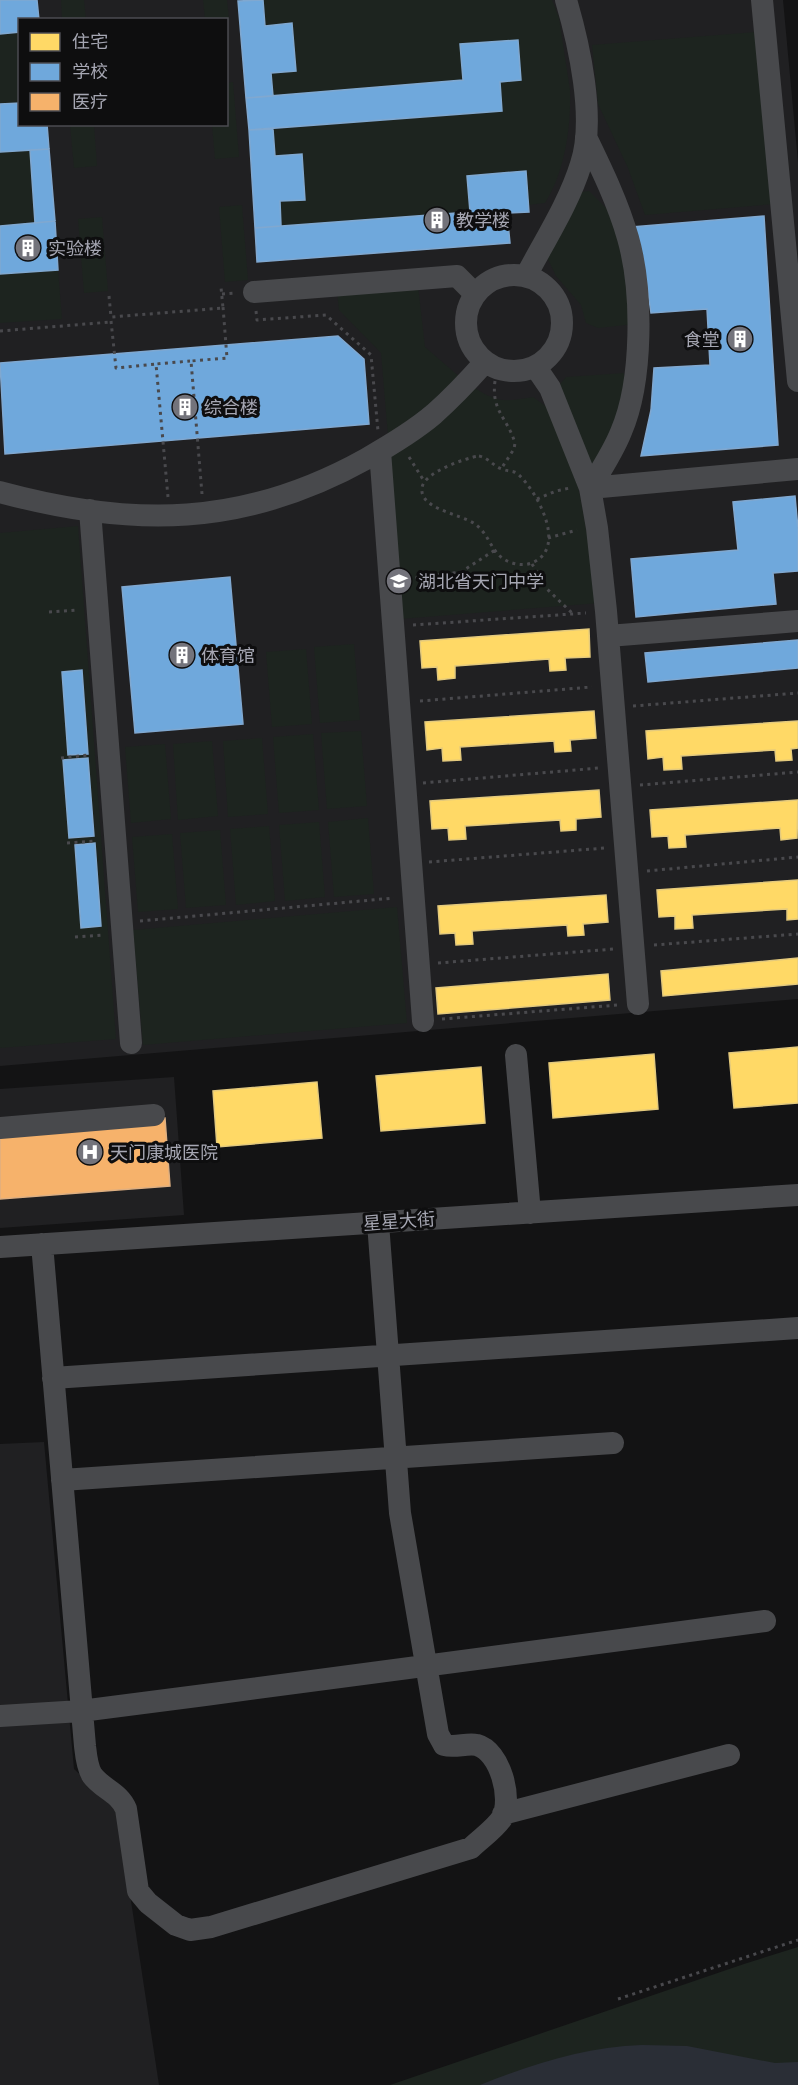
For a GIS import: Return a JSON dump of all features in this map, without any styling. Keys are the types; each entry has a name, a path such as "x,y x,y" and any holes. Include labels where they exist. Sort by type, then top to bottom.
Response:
{"street":[{"path":"526,276 572,187 582,162 585,101 577,37 566,0"},
{"path":"762,0 798,381"},
{"path":"585,137 617,206 628,240 635,274 638,309 634,380 629,410 622,431 590,488"},
{"path":"508,275 526,276 538,280 551,291 559,305 563,321 555,349 536,366 510,371 491,365 474,351 468,338 465,322 468,308 475,294 484,284 508,275"},
{"path":"254,292 457,276 475,294"},
{"path":"0,492 45,503 134,515 170,516 251,506 328,480 388,445 433,415 491,365"},
{"path":"536,366 550,388 590,488 597,528 638,1004"},
{"path":"388,445 390,582 423,1021"},
{"path":"590,488 798,469"},
{"path":"90,510 131,1043"},
{"path":"608,636 798,621"},
{"path":"516,1055 530,1213"},
{"path":"0,1128 154,1115"},
{"name":"星星大街","path":"0,1247 798,1195"},
{"path":"42,1244 85,1746 92,1775 122,1799 126,1809 138,1891 148,1904 176,1925 190,1930 211,1927 471,1848 501,1819 507,1804 504,1783 497,1762 487,1750 477,1745 444,1745 438,1734 400,1513 378,1223"},
{"path":"53,1378 798,1328"},
{"path":"62,1480 613,1443"},
{"path":"0,1716 81,1711 765,1621"},
{"path":"503,1814 729,1755"}],"path":[{"path":"109,296 116,368 227,358 221,287"},
{"path":"222,294 254,292 257,320 326,315 371,355 388,445 424,480"},
{"path":"111,317 222,307"},
{"path":"0,331 111,322"},
{"path":"190,362 204,513"},
{"path":"156,364 170,516"},
{"path":"491,365 495,404 515,443 514,449 501,469"},
{"path":"473,457 488,459 501,469 515,472 537,499 547,522 548,538 545,551 540,559 532,564 513,563 504,559 477,525 425,501 422,495 424,480 429,476 473,457"},
{"path":"537,499 556,491 590,488"},
{"path":"548,538 597,528"},
{"path":"390,582 461,572 495,550"},
{"path":"532,564 547,590 573,614"},
{"path":"49,612 98,608"},
{"path":"393,627 606,612"},
{"path":"399,703 798,693"},
{"path":"61,758 109,754"},
{"path":"405,784 798,772"},
{"path":"68,843 116,839"},
{"path":"411,864 625,846"},
{"path":"627,873 798,857"},
{"path":"75,937 122,928 413,896"},
{"path":"418,965 798,934"},
{"path":"423,1021 638,1004"},
{"path":"618,2000 798,1940"}],"shaded area":[{"name":"湖北省天门中学","path":"0,0 783,0 798,162 798,999 0,1066"},
{"path":"61,0 84,0 86,18 62,18"},
{"path":"203,0 227,0 229,19 205,18"},
{"path":"263,0 552,0 559,18 570,104 568,134 562,163 545,203 528,205 525,171 468,176 470,212 281,226 280,201 304,200 302,154 275,156 273,129 502,111 500,82 521,80 518,40 460,44 463,80 273,96 271,73 296,70 292,24 265,26"},
{"path":"18,32 18,103 0,104 0,34"},
{"path":"756,32 775,204 645,215 628,168 598,104 592,45"},
{"path":"233,82 239,157 215,159 212,126 228,126 228,83"},
{"path":"70,126 94,126 97,166 74,168"},
{"path":"30,150 35,223 0,226 0,152"},
{"path":"589,191 615,217 634,324 598,328 586,323 581,305 556,276 544,251 575,193"},
{"path":"242,205 248,280 225,282 219,207"},
{"path":"102,217 108,291 84,293 78,219"},
{"path":"58,270 62,319 0,323 0,274"},
{"path":"418,286 425,347 462,379 388,436 381,353 339,310 337,291"},
{"path":"624,373 625,395 597,465 588,465 557,388 566,377"},
{"path":"472,386 488,396 501,400 533,397 551,410 578,486 600,603 400,619 389,456"},
{"path":"78,526 116,1039 0,1048 0,533"},
{"path":"354,644 360,720 320,723 314,647"},
{"path":"306,649 312,724 272,727 266,652"},
{"path":"361,731 367,806 327,809 321,733"},
{"path":"313,734 319,810 279,813 273,737"},
{"path":"262,738 268,814 228,817 223,741"},
{"path":"212,741 218,816 178,820 173,744"},
{"path":"165,744 171,819 131,823 125,747"},
{"path":"368,818 374,894 334,897 328,822"},
{"path":"319,822 325,897 285,901 279,825"},
{"path":"269,826 275,901 236,905 230,829"},
{"path":"220,830 226,905 186,908 180,833"},
{"path":"172,834 178,909 138,912 132,837"},
{"path":"397,907 407,1023 143,1045 133,930"},
{"name":"天门康城医院","path":"174,1077 184,1215 0,1228 0,1089"},
{"path":"44,1442 74,1769 117,1809 159,2085 0,2085 0,1444"},
{"path":"798,1947 798,2085 390,2085 744,1964"},
{"path":"642,2045 687,2046 775,2063 798,2062 798,2085 480,2085 520,2070 580,2053"}],"building: 住宅":[{"path":"589,629 590,657 565,658 566,670 550,671 549,659 455,666 455,678 438,680 437,667 422,668 420,641"},
{"path":"594,711 596,738 570,740 571,751 555,752 554,741 460,747 461,760 443,761 442,748 427,750 425,722"},
{"path":"798,721 798,748 791,749 792,760 776,761 775,750 681,756 682,769 664,770 663,757 648,759 646,731"},
{"path":"599,790 601,817 576,819 576,830 561,831 560,820 465,826 466,839 449,840 448,828 432,829 430,801"},
{"path":"798,800 797,838 781,840 780,828 685,835 686,847 669,848 668,836 652,837 650,810"},
{"path":"798,880 798,919 787,920 787,909 692,915 693,928 675,929 675,916 659,917 657,890"},
{"path":"606,895 608,922 583,924 584,935 568,936 567,925 472,931 473,944 456,945 455,933 440,934 438,906"},
{"path":"798,958 798,984 663,996 661,971"},
{"path":"608,974 610,1000 438,1014 436,988"},
{"path":"798,1047 798,1103 734,1108 729,1053"},
{"path":"654,1054 658,1109 553,1118 549,1063"},
{"path":"481,1067 485,1123 381,1131 376,1076"},
{"path":"317,1082 322,1138 217,1147 213,1091"}],"building: 学校":[{"path":"0,0 37,0 39,18 18,18 18,32 0,34"},
{"path":"263,0 265,26 292,23 296,71 271,73 273,96 246,98 238,1"},
{"path":"518,40 521,80 500,82 502,111 249,130 246,98 463,80 460,44"},
{"path":"18,103 18,126 47,126 49,149 0,152 0,104"},
{"path":"273,129 275,156 302,154 305,200 280,201 281,226 255,228 249,130"},
{"path":"49,149 55,221 35,223 30,150"},
{"name":"教学楼","path":"526,171 529,212 507,213 510,243 257,262 255,228 470,212 467,176"},
{"name":"食堂","path":"764,216 778,445 641,456 651,410 654,368 710,365 707,309 651,313 643,258 632,227"},
{"name":"实验楼","path":"55,221 58,270 0,274 0,226"},
{"name":"综合楼","path":"338,336 364,359 369,424 5,454 0,363"},
{"path":"795,496 798,571 773,573 776,604 636,617 631,559 738,550 733,502"},
{"name":"体育馆","path":"230,577 243,724 135,733 122,587"},
{"path":"798,640 798,668 648,682 645,653"},
{"path":"82,670 88,754 68,755 62,672"},
{"path":"88,758 94,836 69,838 63,760"},
{"path":"95,843 101,926 81,928 75,845"}],"building: 医疗":[{"path":"165,1118 170,1186 0,1199 0,1131"}],"place":[{"name":"教学楼","path":"437,220"},
{"name":"实验楼","path":"28,248"},
{"name":"食堂","path":"740,339"},
{"name":"综合楼","path":"185,407"},
{"name":"湖北省天门中学","path":"399,581"},
{"name":"体育馆","path":"182,655"},
{"name":"天门康城医院","path":"90,1152"}]}
